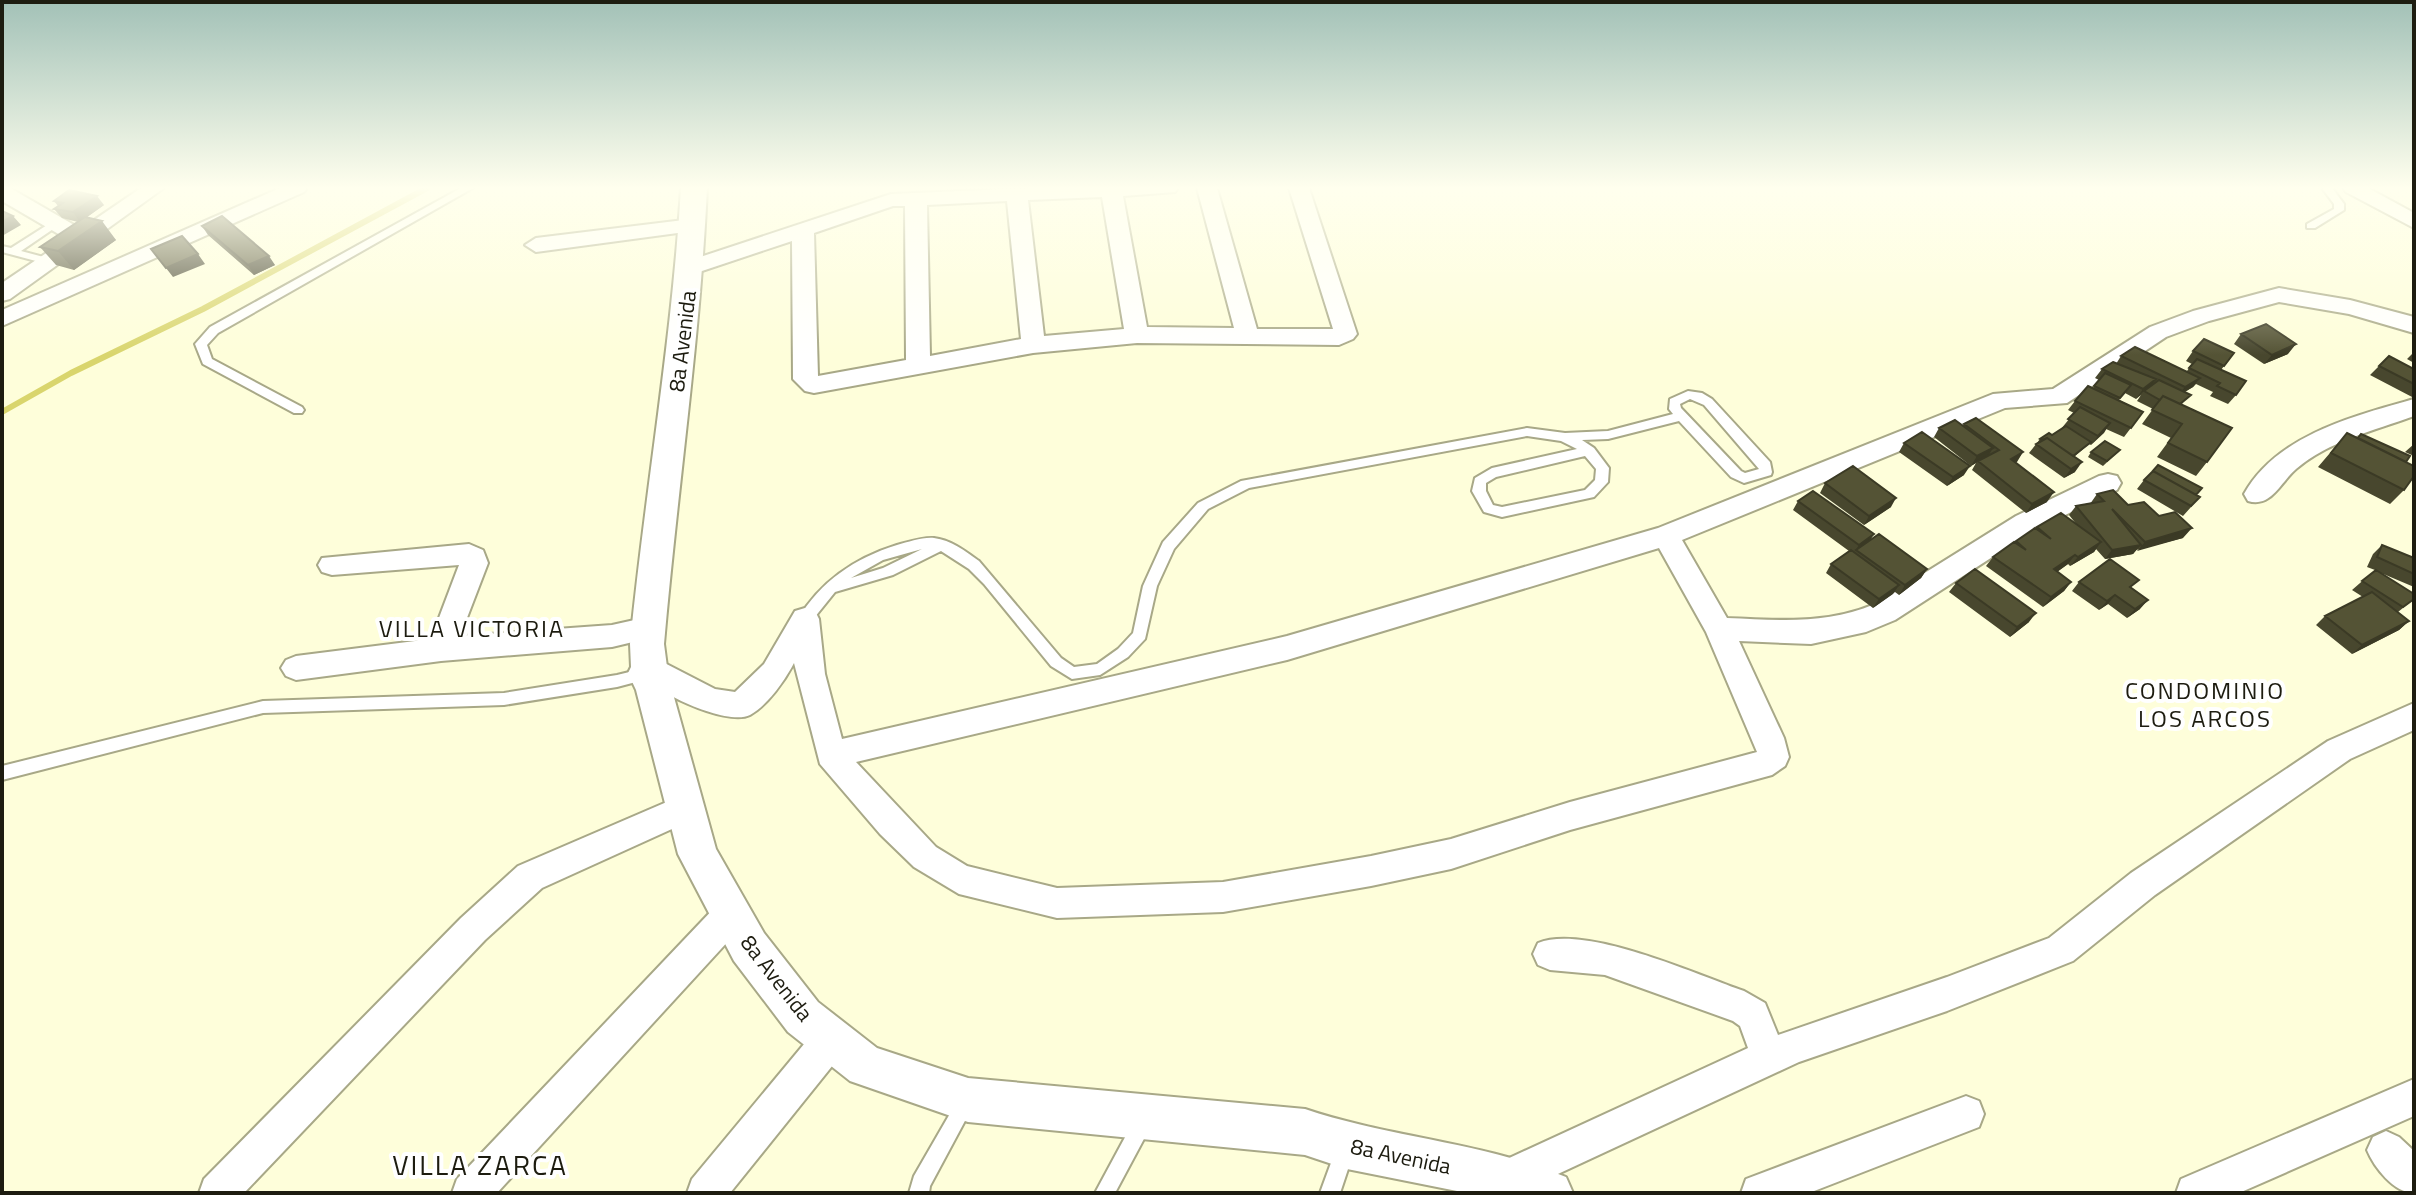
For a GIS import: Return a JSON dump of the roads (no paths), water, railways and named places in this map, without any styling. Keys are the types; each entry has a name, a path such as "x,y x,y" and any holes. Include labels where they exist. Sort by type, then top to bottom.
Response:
{"street":[{"path":"2,294 76,244"},
{"path":"2,319 171,244"},
{"path":"536,245 541,244"},
{"name":"8a Avenida","path":"691,244 690,276 660,505 648,628 648,670 683,809 698,854 749,947 803,1017 865,1066 968,1100 1305,1132 1347,1146 1507,1178 1550,1193"},
{"path":"690,276 780,244"},
{"path":"802,244 807,383 814,385 1033,345 1137,335 1339,337 1345,334 1317,244"},
{"path":"917,244 918,368"},
{"path":"1022,244 1033,345"},
{"path":"1121,244 1137,335"},
{"path":"1222,244 1248,338"},
{"path":"831,755 1287,648 1666,536 2002,400 2058,397 2169,328 2279,295 2335,304 2414,325"},
{"path":"2104,366 2132,379"},
{"path":"2257,494 2285,464 2316,441 2414,407"},
{"path":"1719,629 1811,633 1856,624 1885,612 2025,523 2108,483"},
{"path":"805,619 810,674 831,755 891,824 925,857 959,879 1057,903 1223,897 1451,854 1570,816 1761,766 1774,757 1769,738 1719,629 1666,536"},
{"path":"332,565 469,554 473,557 474,563 441,649"},
{"path":"648,670 723,706 742,705 774,672 805,619"},
{"path":"296,668 441,649 612,636 648,628"},
{"path":"1507,1178 1769,1057 2061,950 2143,884 2339,750 2414,716"},
{"path":"218,1193 473,929 530,877 683,809"},
{"path":"471,1193 731,914"},
{"path":"1550,954 1605,959 1744,1008 1753,1015 1769,1057"},
{"path":"706,1193 832,1038"},
{"path":"2195,1193 2414,1097"},
{"path":"1760,1193 1966,1114"},
{"path":"2386,1150 2414,1177"}],"lane":[{"path":"298,410 207,361 201,344 214,330 368,244"},
{"path":"7,251 51,262"},
{"path":"1688,395 1708,402 1765,465 1766,472 1744,478 1736,474 1682,416 1674,402 1688,395"},
{"path":"805,619 829,589 868,581 908,565 941,544 964,557 1056,662 1072,673 1100,669 1123,653 1140,635 1150,586 1168,546 1203,506 1246,484 1505,434 1608,435 1682,416"},
{"path":"1570,436 1589,451 1603,468 1601,482 1589,494 1502,512 1489,509 1479,491 1480,481 1492,473 1589,451"},
{"path":"2,773 263,707 504,699 617,681 648,670"},
{"path":"919,1193 921,1183 968,1100"},
{"path":"1105,1193 1148,1115"},
{"path":"1330,1193 1347,1146"}],"waterway":[{"path":"2,412 71,373 203,309 324,244"}],"district":[{"name":"VILLA VICTORIA","path":"472,629"},
{"name":"CONDOMINIO LOS ARCOS","path":"2205,705"},
{"name":"VILLA ZARCA","path":"480,1165"}]}
